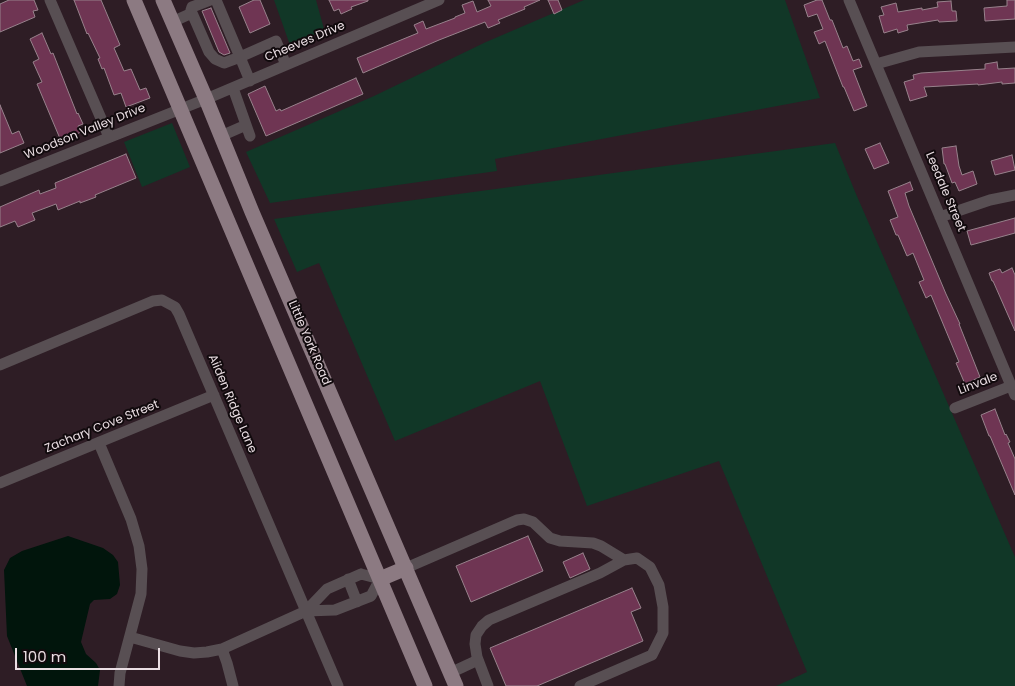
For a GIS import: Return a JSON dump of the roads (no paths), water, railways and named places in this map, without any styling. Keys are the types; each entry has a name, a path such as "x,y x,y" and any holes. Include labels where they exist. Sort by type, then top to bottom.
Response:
{"main road":[{"path":"134,0 425,686"},
{"name":"Little York Road","path":"163,0 453,679"},
{"path":"380,579 406,568"}],"street":[{"path":"50,0 109,137"},
{"path":"210,0 192,7 191,10 209,52 214,59 224,63 276,41 286,65"},
{"path":"216,0 250,81"},
{"name":"Cheeves Drive","path":"181,109 439,0"},
{"name":"Leedale Street","path":"849,0 1013,390"},
{"path":"172,22 192,13"},
{"path":"876,64 919,52 1015,47"},
{"path":"189,61 209,52"},
{"path":"233,88 250,136"},
{"name":"Woodson Valley Drive","path":"0,181 181,109"},
{"path":"221,136 246,125"},
{"path":"940,217 990,200 1015,195"},
{"name":"Aiiden Ridge Lane","path":"0,365 154,301 162,300 175,307 338,686"},
{"name":"Linvale","path":"955,408 1013,390"},
{"name":"Zachary Cove Street","path":"0,483 214,395"},
{"path":"98,443 131,519 139,546 142,569 141,594 118,686"},
{"path":"406,568 517,520 524,519 533,522 550,538 560,541 593,543 624,560"},
{"path":"488,686 478,660 475,644 476,635 482,626 489,620 600,573 624,560 637,558 650,567 659,586 663,606 663,633 652,655 580,686"},
{"path":"130,637 194,653 222,649 306,611 327,589 348,579 361,574 380,579 371,596 335,610 306,611"},
{"path":"348,579 357,602"},
{"path":"222,649 234,686"},
{"path":"453,679 478,660"}]}
